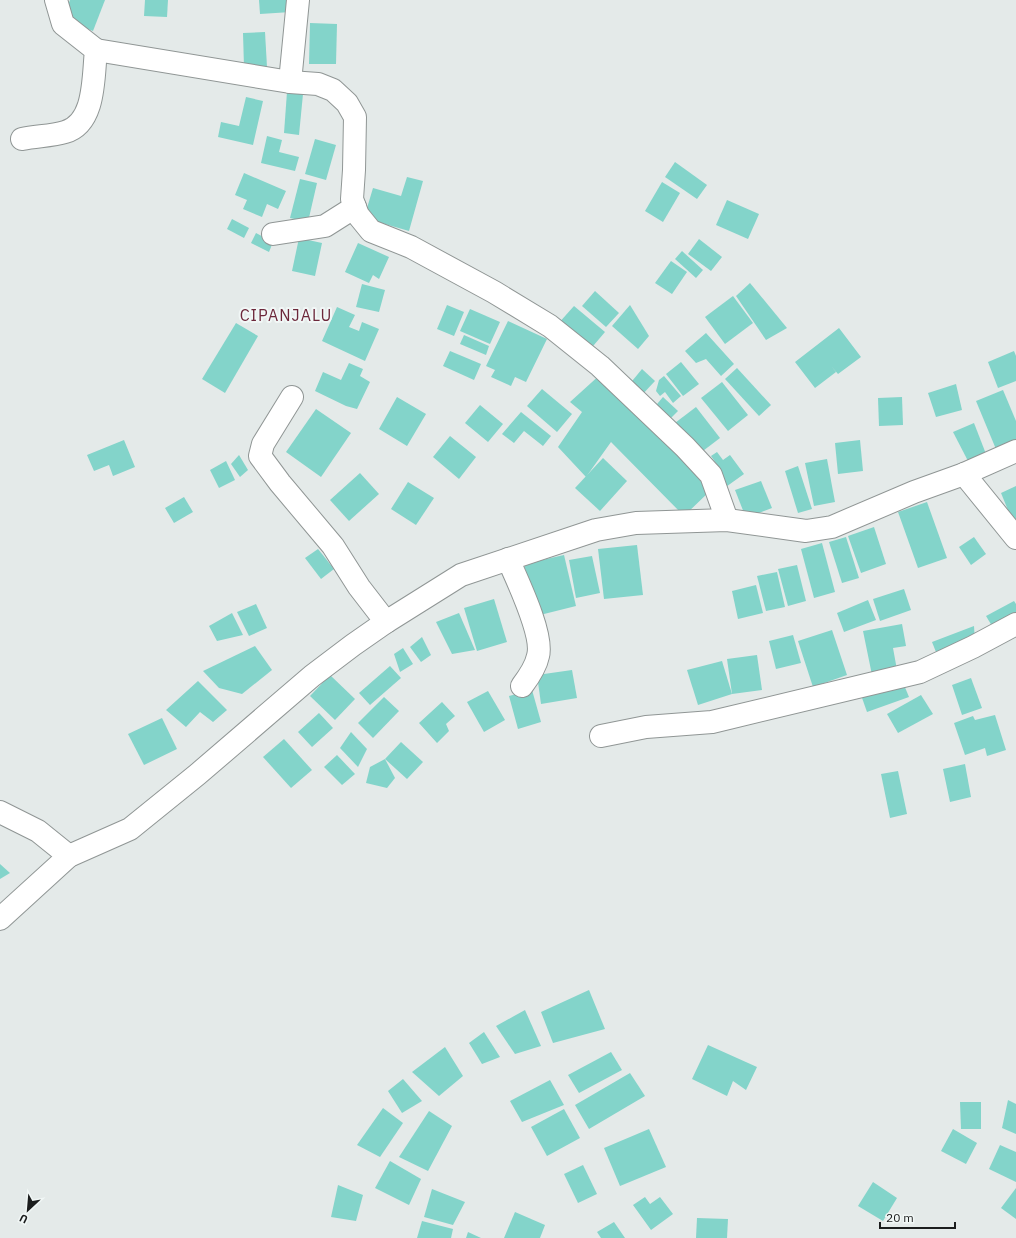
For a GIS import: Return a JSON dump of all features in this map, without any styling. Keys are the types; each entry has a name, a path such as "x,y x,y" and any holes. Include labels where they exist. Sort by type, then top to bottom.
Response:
{"street":[{"path":"56,0 63,24 96,50 290,82 318,84 333,90 347,103 356,117 352,199 358,215 370,231 412,248 500,296 550,326 600,366 685,447 711,475 728,520"},
{"path":"290,82 298,0"},
{"path":"22,139 66,132 82,121 91,100 96,50"},
{"path":"273,234 325,226 355,207"},
{"path":"292,397 264,444 260,456 280,483 333,546 359,587 386,622"},
{"path":"0,919 69,856 130,829 198,774 312,676 352,645 461,575 596,530 636,523 728,520 806,530 832,527 914,492 964,474 1016,451"},
{"path":"964,474 1016,538"},
{"path":"508,559 533,620 538,638 539,655 522,686"},
{"path":"601,736 646,727 712,722 920,672 973,647 1016,624"},
{"path":"0,812 38,831 69,856"}],"building":[{"path":"70,0 105,0 93,31 63,19"},
{"path":"145,0 168,0 167,17 144,16"},
{"path":"259,0 290,0 291,12 260,14"},
{"path":"310,23 337,24 336,64 309,64"},
{"path":"265,32 267,67 244,67 243,33"},
{"path":"287,92 303,94 299,135 284,133"},
{"path":"246,97 263,101 253,145 218,137 221,122 239,126"},
{"path":"267,136 282,140 279,152 299,157 295,171 261,163"},
{"path":"315,139 336,145 326,180 305,174"},
{"path":"675,162 707,185 697,199 665,177"},
{"path":"244,173 286,191 278,209 267,204 262,217 243,209 247,200 235,195"},
{"path":"407,177 423,181 409,231 364,218 373,188 401,196"},
{"path":"300,179 317,183 308,222 290,218"},
{"path":"662,182 680,193 663,222 645,211"},
{"path":"727,200 759,214 748,239 716,225"},
{"path":"232,219 249,228 244,238 227,229"},
{"path":"256,233 273,242 269,252 251,243"},
{"path":"299,238 322,243 315,276 292,271"},
{"path":"699,239 722,257 711,271 688,254"},
{"path":"358,243 389,257 379,279 373,275 369,283 345,272"},
{"path":"682,251 703,270 696,278 675,259"},
{"path":"671,261 687,272 672,294 655,283"},
{"path":"750,283 787,328 766,340 736,296"},
{"path":"362,284 385,290 379,312 356,307"},
{"path":"595,291 619,313 606,327 582,306"},
{"path":"733,296 753,323 725,344 705,317"},
{"path":"447,305 464,312 454,336 437,329"},
{"path":"630,305 649,336 638,349 612,326"},
{"path":"574,306 605,332 588,352 557,325"},
{"path":"337,307 355,315 349,327 359,331 362,322 379,329 365,361 322,341"},
{"path":"470,309 500,322 490,344 460,331"},
{"path":"508,321 547,339 526,382 515,377 511,386 491,377 495,370 486,366"},
{"path":"236,323 258,336 225,393 202,379"},
{"path":"839,328 861,357 838,374 831,366 836,372 815,388 795,362"},
{"path":"706,333 734,364 721,376 706,359 696,363 685,351"},
{"path":"464,335 489,346 486,355 460,344"},
{"path":"450,351 481,364 474,380 443,366"},
{"path":"1014,351 1016,356 1016,381 998,388 988,362"},
{"path":"681,362 699,384 683,396 666,374"},
{"path":"349,363 363,369 360,376 370,382 357,409 346,406 315,391 323,372 341,380"},
{"path":"737,368 771,405 759,416 725,379"},
{"path":"642,369 655,381 640,397 628,386"},
{"path":"602,373 704,468 696,476 710,491 684,516 611,442 586,477 558,447 582,412 570,402"},
{"path":"664,376 681,396 673,403 665,392 660,396 656,391 659,380"},
{"path":"722,382 748,415 728,431 701,398"},
{"path":"956,384 962,410 936,417 928,393"},
{"path":"542,389 572,414 557,432 527,406"},
{"path":"1003,390 1016,421 1016,447 998,454 976,401"},
{"path":"397,397 426,414 407,446 379,429"},
{"path":"663,397 678,411 666,423 652,410"},
{"path":"902,397 903,425 879,426 878,398"},
{"path":"480,405 503,424 488,442 465,423"},
{"path":"696,407 720,438 695,457 671,426"},
{"path":"316,409 351,433 321,477 286,452"},
{"path":"521,412 551,436 543,446 524,431 514,443 502,434"},
{"path":"974,423 986,454 968,461 953,432"},
{"path":"450,436 476,457 459,479 433,457"},
{"path":"124,440 135,467 113,476 109,465 94,471 87,455"},
{"path":"860,440 863,471 838,474 835,443"},
{"path":"717,452 723,460 730,455 744,474 723,489 711,472 718,466 711,456"},
{"path":"239,455 248,470 240,477 231,464"},
{"path":"603,458 627,481 600,511 575,488"},
{"path":"827,459 835,502 814,506 805,463"},
{"path":"226,461 235,480 219,488 210,470"},
{"path":"798,466 812,509 798,513 785,471"},
{"path":"360,473 379,494 349,521 330,500"},
{"path":"761,481 772,508 746,518 735,490"},
{"path":"408,482 434,498 416,525 391,509"},
{"path":"1016,486 1016,524 1014,525 1001,493"},
{"path":"184,497 193,512 174,523 165,508"},
{"path":"927,502 947,558 918,568 898,512"},
{"path":"874,527 886,564 861,573 848,536"},
{"path":"846,537 859,578 842,583 829,542"},
{"path":"974,537 986,554 971,565 959,547"},
{"path":"822,543 835,592 814,598 801,549"},
{"path":"637,545 643,595 604,599 598,549"},
{"path":"318,549 334,569 321,579 305,558"},
{"path":"564,555 576,606 536,616 524,564"},
{"path":"592,556 600,593 576,598 569,560"},
{"path":"797,565 806,601 788,606 778,569"},
{"path":"777,572 785,607 766,611 757,576"},
{"path":"756,585 763,613 738,619 732,591"},
{"path":"904,589 911,610 880,621 873,599"},
{"path":"494,599 507,642 477,651 464,608"},
{"path":"868,600 876,620 844,632 837,613"},
{"path":"1014,601 1016,604 1016,619 995,631 986,616"},
{"path":"256,604 267,628 249,636 237,612"},
{"path":"232,613 243,635 217,641 209,626"},
{"path":"459,613 475,650 452,654 436,622"},
{"path":"902,624 906,646 893,648 897,670 872,675 863,631"},
{"path":"974,626 975,642 938,657 932,642"},
{"path":"832,630 847,675 813,687 798,641"},
{"path":"793,635 801,663 776,669 769,641"},
{"path":"422,637 431,655 421,662 410,647"},
{"path":"255,646 272,670 242,694 219,688 203,671"},
{"path":"403,648 413,664 400,672 394,654"},
{"path":"757,655 762,690 732,694 727,659"},
{"path":"722,661 732,694 698,705 687,670"},
{"path":"390,666 401,678 370,705 359,693"},
{"path":"572,670 577,698 541,704 537,675"},
{"path":"330,675 355,699 335,720 310,696"},
{"path":"971,678 982,708 962,715 952,685"},
{"path":"902,680 909,697 867,712 861,695"},
{"path":"198,681 227,710 213,722 200,712 186,727 166,710"},
{"path":"532,690 541,722 518,729 509,696"},
{"path":"488,691 505,720 484,732 467,702"},
{"path":"921,695 933,714 898,733 887,714"},
{"path":"384,697 399,711 373,738 358,723"},
{"path":"442,702 455,716 446,724 449,731 437,743 419,723"},
{"path":"319,713 333,728 312,747 298,732"},
{"path":"995,715 1006,750 987,756 985,748 965,755 954,723 973,716 975,720"},
{"path":"162,718 177,749 144,765 128,734"},
{"path":"351,732 367,749 358,767 340,748"},
{"path":"284,739 312,770 291,788 263,757"},
{"path":"401,742 423,762 407,779 385,759"},
{"path":"337,755 355,774 342,785 324,767"},
{"path":"385,759 395,778 387,788 366,783 370,767"},
{"path":"965,764 971,797 950,802 943,769"},
{"path":"898,771 907,814 890,818 881,774"},
{"path":"0,864 10,873 0,879"},
{"path":"589,990 605,1029 553,1043 541,1012"},
{"path":"525,1010 541,1046 515,1054 496,1026"},
{"path":"484,1032 500,1057 482,1064 469,1043"},
{"path":"708,1045 757,1067 746,1090 733,1081 727,1096 692,1079"},
{"path":"445,1047 463,1076 439,1096 412,1072"},
{"path":"611,1052 622,1070 579,1093 568,1075"},
{"path":"630,1073 645,1096 589,1129 575,1105"},
{"path":"403,1079 422,1101 402,1113 388,1091"},
{"path":"550,1080 564,1105 522,1122 510,1101"},
{"path":"1008,1100 1016,1104 1016,1134 1002,1128"},
{"path":"960,1102 981,1102 981,1129 961,1129"},
{"path":"383,1108 403,1123 380,1157 357,1145"},
{"path":"564,1109 580,1138 547,1156 531,1127"},
{"path":"429,1111 452,1126 428,1171 399,1157"},
{"path":"649,1129 666,1167 620,1186 604,1148"},
{"path":"953,1129 977,1143 966,1164 941,1151"},
{"path":"1000,1145 1016,1152 1016,1182 989,1169"},
{"path":"390,1161 421,1179 409,1205 375,1188"},
{"path":"583,1165 597,1194 578,1203 564,1174"},
{"path":"873,1182 897,1198 883,1221 858,1206"},
{"path":"338,1185 363,1195 356,1221 331,1217"},
{"path":"1016,1188 1016,1219 1001,1208"},
{"path":"432,1189 465,1202 453,1225 424,1217"},
{"path":"645,1197 650,1204 660,1197 673,1214 651,1230 633,1205"},
{"path":"515,1212 545,1225 540,1238 504,1238"},
{"path":"697,1218 728,1219 727,1238 696,1238"},
{"path":"422,1221 453,1229 451,1238 417,1238"},
{"path":"614,1222 625,1238 601,1238 597,1232"},
{"path":"468,1232 481,1238 466,1238"}],"district":[{"name":"CIPANJALU","path":"286,315"}]}
